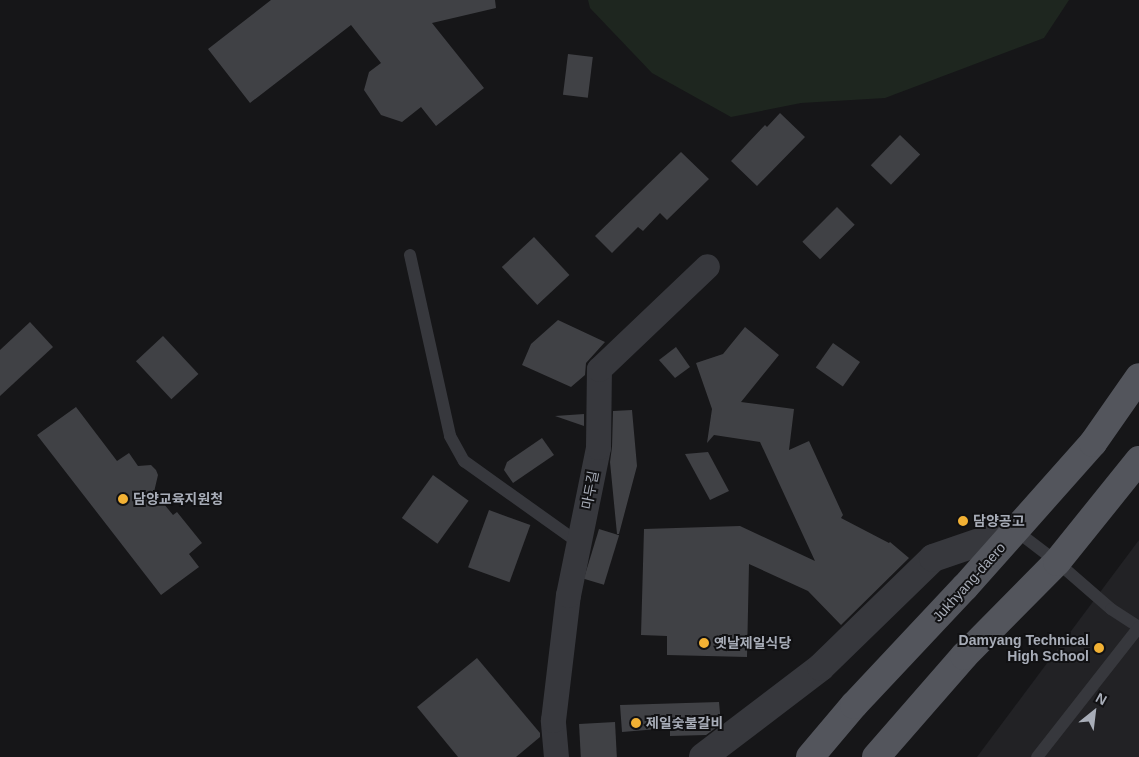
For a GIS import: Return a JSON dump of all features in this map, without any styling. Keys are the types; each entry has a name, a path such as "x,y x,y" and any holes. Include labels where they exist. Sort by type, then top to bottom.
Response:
{"main road":[{"name":"Jukhyang-daero","path":"810,757 854,705 1016,530 1093,443 1139,377"},
{"path":"876,757 964,656 1057,562 1139,460"}],"street":[{"name":"마두길","path":"556,757 553,720 568,595 598,447 599,369 707,266"},
{"path":"702,757 821,667 933,558 1016,530"}],"lane":[{"path":"410,255 450,436 464,461 579,543"},
{"path":"1016,530 1057,562 1111,609 1139,627 1037,757"}],"shaded area":[{"path":"588,0 1069,0 1044,38 885,98 801,103 731,117 652,73 590,8"},
{"name":"Damyang Technical High School","path":"1139,540 1139,757 977,757"}],"building":[{"path":"271,0 495,0 496,8 432,23 484,88 436,126 421,107 402,122 381,115 364,90 369,72 381,63 351,25 250,103 208,49"},
{"path":"568,54 593,57 588,98 563,95"},
{"path":"780,113 805,137 757,186 731,161 765,125 767,127"},
{"path":"900,135 920,154 891,185 871,165"},
{"path":"681,152 709,179 667,220 660,213 643,231 638,227 612,253 595,236"},
{"path":"837,207 855,225 820,259 802,242"},
{"path":"534,237 569,275 537,305 502,267"},
{"path":"558,320 605,342 586,363 585,375 571,387 522,365 531,344"},
{"path":"30,322 53,347 0,396 0,350"},
{"path":"745,327 779,355 741,402 794,409 789,450 809,441 843,515 841,518 890,542 909,558 841,625 808,591 749,564 747,657 667,655 667,636 641,635 644,529 740,526 815,561 760,442 714,435 707,443 712,409 696,363 723,354"},
{"path":"163,336 198,374 171,399 136,361"},
{"path":"833,343 860,362 843,387 816,368"},
{"path":"676,347 690,367 675,378 659,360"},
{"name":"담양교육지원청","path":"76,407 117,461 129,453 138,466 151,465 156,470 158,475 154,492 173,515 177,512 202,543 189,554 199,567 161,595 37,435"},
{"path":"632,410 637,466 619,534 617,534 610,462 613,411"},
{"path":"584,414 584,426 555,416"},
{"path":"542,438 554,455 513,483 504,470 507,462"},
{"path":"708,452 729,491 710,500 685,454"},
{"path":"433,475 469,501 437,544 402,518"},
{"path":"489,510 530,525 509,582 468,567"},
{"path":"599,529 619,535 604,585 584,579"},
{"path":"477,658 540,733 540,737 516,757 458,757 417,707"},
{"path":"719,702 721,724 706,735 670,736 670,728 622,732 620,705"},
{"path":"615,722 617,757 581,757 579,724"}],"place":[{"name":"담양교육지원청","path":"123,499"},
{"name":"담양공고","path":"963,521"},
{"name":"옛날제일식당","path":"704,643"},
{"name":"Damyang Technical High School","path":"1099,648"},
{"name":"제일숯불갈비","path":"636,723"}]}
